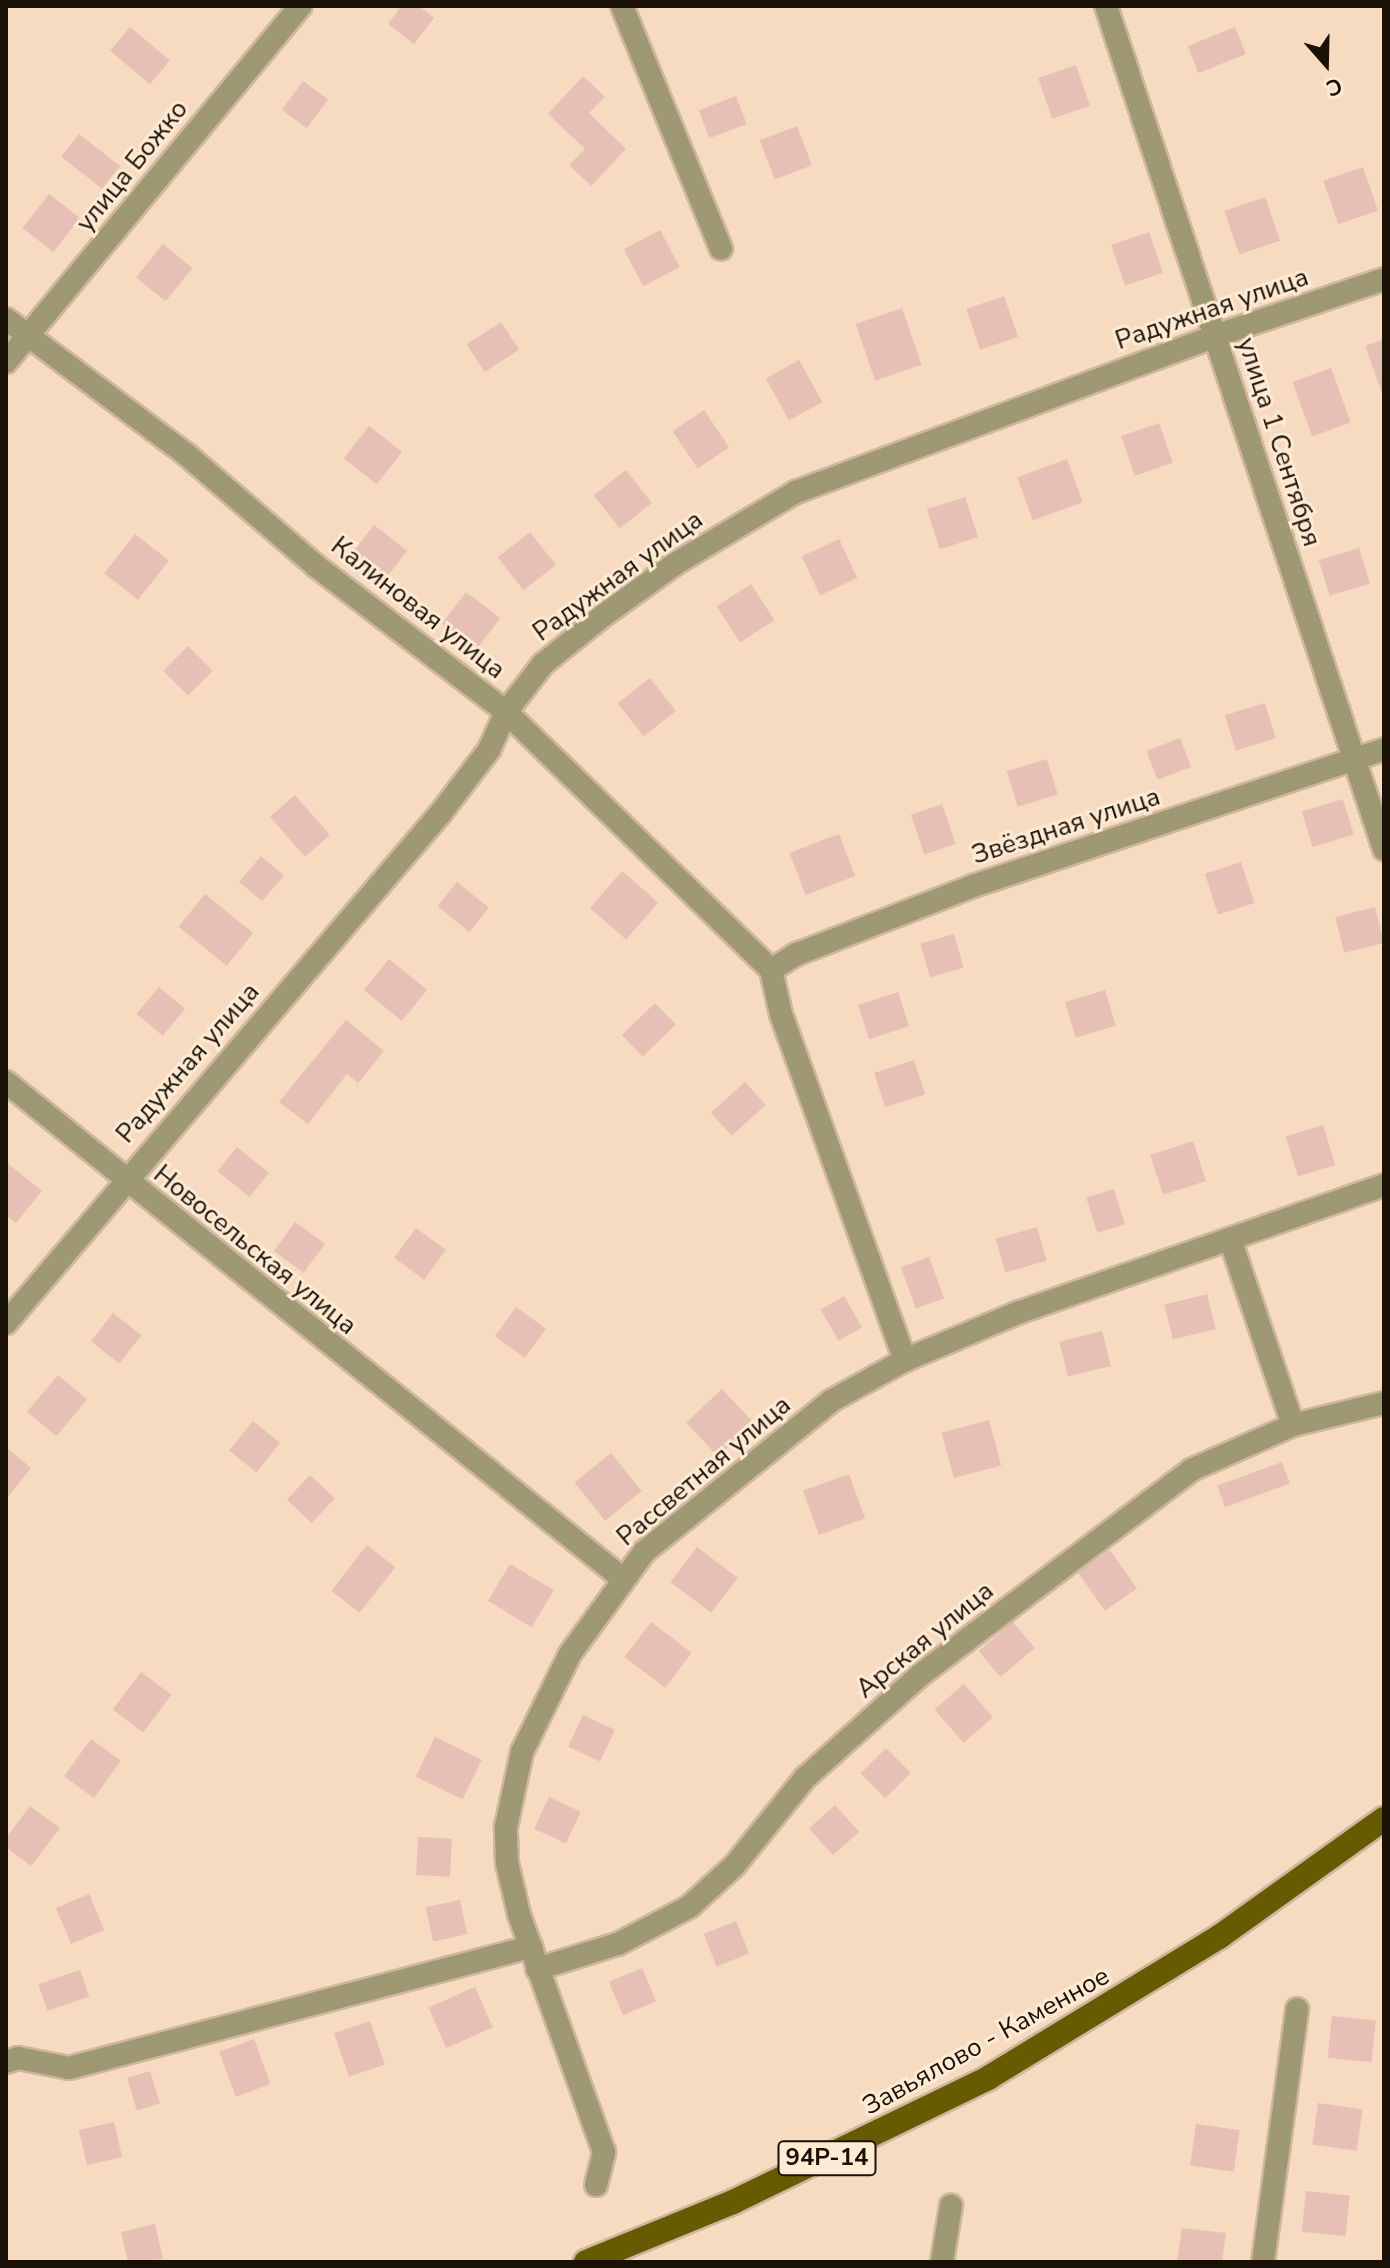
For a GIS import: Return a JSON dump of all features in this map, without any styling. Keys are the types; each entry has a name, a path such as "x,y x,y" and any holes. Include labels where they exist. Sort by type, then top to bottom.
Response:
{"main road":[{"name":"Завьялово - Каменное","path":"586,2262 733,2202 988,2078 1219,1937 1384,1819"}],"street":[{"name":"улица Божко","path":"6,362 300,6"},
{"path":"622,6 721,249"},
{"name":"улица 1 Сентября","path":"1106,6 1384,849"},
{"name":"Радужная улица","path":"6,1323 440,814 489,750 506,712 543,664 604,615 675,564 796,492 1215,336 1384,279"},
{"name":"Калиновая улица","path":"6,319 187,455 316,566 506,712 771,970"},
{"name":"Звёздная улица","path":"771,970 797,954 973,886 1384,749"},
{"path":"771,970 781,1014 905,1360"},
{"name":"Новосельская улица","path":"6,1082 394,1399 623,1579"},
{"name":"Рассветная улица","path":"596,2185 604,2152 537,1969 507,1863 511,1789 522,1752 570,1654 644,1552 831,1401 905,1360 1020,1312 1384,1185"},
{"path":"1230,1239 1293,1425"},
{"name":"Арская улица","path":"537,1969 618,1944 689,1907 734,1866 805,1778 919,1676 1191,1470 1293,1425 1384,1403"},
{"path":"12,2060 69,2068 531,1947"},
{"path":"1263,2262 1297,2009"},
{"path":"942,2262 951,2206"}],"building":[{"path":"401,6 419,6 434,18 414,44 388,24"},
{"path":"130,27 170,60 150,84 110,51"},
{"path":"1235,27 1246,54 1199,73 1188,46"},
{"path":"1076,65 1090,106 1052,119 1038,78"},
{"path":"583,76 605,97 589,113 626,149 591,186 569,165 585,149 548,114"},
{"path":"303,81 328,99 307,128 282,110"},
{"path":"736,96 747,124 709,138 699,110"},
{"path":"797,126 812,165 775,180 760,140"},
{"path":"79,134 120,166 102,189 61,157"},
{"path":"1363,167 1378,210 1338,224 1323,181"},
{"path":"49,194 80,218 53,252 23,228"},
{"path":"1265,197 1280,240 1239,254 1224,211"},
{"path":"660,230 680,267 644,286 624,249"},
{"path":"1149,232 1163,273 1125,286 1111,245"},
{"path":"163,244 193,268 165,301 136,277"},
{"path":"1004,296 1018,337 980,350 966,309"},
{"path":"902,308 922,365 875,381 856,324"},
{"path":"501,322 519,350 485,372 467,344"},
{"path":"1384,339 1384,393 1382,393 1365,346"},
{"path":"799,360 822,402 789,420 766,378"},
{"path":"1331,368 1351,423 1312,437 1292,382"},
{"path":"704,410 729,447 698,469 672,431"},
{"path":"1159,423 1173,463 1135,476 1121,436"},
{"path":"369,426 402,452 377,484 344,458"},
{"path":"1067,459 1083,502 1033,520 1017,477"},
{"path":"626,470 652,503 620,528 594,495"},
{"path":"965,497 978,537 940,549 927,509"},
{"path":"374,525 407,551 382,582 349,557"},
{"path":"530,532 556,565 524,590 498,557"},
{"path":"135,534 169,560 138,600 104,573"},
{"path":"839,539 857,578 820,595 802,556"},
{"path":"1359,548 1370,583 1330,596 1319,560"},
{"path":"751,584 774,620 740,642 717,606"},
{"path":"466,592 500,618 476,650 442,624"},
{"path":"188,646 213,671 188,695 163,671"},
{"path":"650,678 676,711 644,736 618,703"},
{"path":"1265,703 1276,738 1236,751 1225,715"},
{"path":"1180,738 1191,767 1158,780 1146,751"},
{"path":"1047,759 1058,794 1018,807 1007,771"},
{"path":"295,795 330,835 305,857 270,817"},
{"path":"1343,799 1354,834 1313,847 1302,812"},
{"path":"942,804 956,844 924,854 911,815"},
{"path":"839,834 855,876 806,895 790,853"},
{"path":"261,856 284,875 262,901 239,882"},
{"path":"1241,862 1254,903 1218,915 1205,874"},
{"path":"622,871 658,902 626,939 590,908"},
{"path":"457,882 489,908 469,932 437,906"},
{"path":"205,894 253,933 227,966 179,927"},
{"path":"1375,907 1384,943 1344,953 1335,917"},
{"path":"954,934 964,968 930,977 920,944"},
{"path":"389,959 427,990 402,1021 364,990"},
{"path":"159,987 185,1009 163,1036 137,1014"},
{"path":"1105,990 1116,1025 1076,1038 1065,1002"},
{"path":"898,992 909,1026 869,1039 858,1005"},
{"path":"655,1003 676,1025 643,1057 622,1035"},
{"path":"346,1020 384,1051 358,1083 347,1074 308,1124 279,1102"},
{"path":"914,1060 925,1094 885,1107 874,1073"},
{"path":"745,1082 766,1105 732,1136 711,1113"},
{"path":"1323,1125 1335,1165 1298,1177 1286,1136"},
{"path":"1193,1141 1206,1181 1163,1195 1150,1155"},
{"path":"237,1147 269,1173 249,1197 217,1171"},
{"path":"6,1162 42,1191 16,1223 6,1215"},
{"path":"1114,1189 1125,1224 1097,1233 1086,1197"},
{"path":"295,1222 325,1244 304,1273 274,1251"},
{"path":"1037,1227 1047,1261 1005,1272 996,1239"},
{"path":"416,1228 446,1250 424,1280 394,1258"},
{"path":"929,1257 944,1298 916,1309 901,1267"},
{"path":"1207,1294 1216,1329 1173,1340 1164,1305"},
{"path":"844,1296 862,1327 839,1341 821,1310"},
{"path":"516,1307 546,1329 525,1358 495,1336"},
{"path":"113,1313 141,1335 119,1364 91,1341"},
{"path":"1102,1331 1111,1366 1068,1377 1059,1342"},
{"path":"58,1375 87,1399 56,1436 27,1412"},
{"path":"722,1389 754,1423 718,1457 686,1422"},
{"path":"989,1420 1001,1465 954,1478 942,1433"},
{"path":"253,1421 280,1443 256,1473 229,1451"},
{"path":"6,1447 31,1468 6,1499"},
{"path":"611,1453 642,1491 605,1521 574,1483"},
{"path":"1282,1462 1290,1484 1225,1507 1217,1486"},
{"path":"849,1474 865,1518 819,1535 803,1491"},
{"path":"310,1475 335,1498 312,1523 287,1500"},
{"path":"367,1545 395,1567 360,1613 331,1591"},
{"path":"697,1547 738,1578 711,1613 671,1582"},
{"path":"1110,1550 1137,1589 1105,1611 1078,1572"},
{"path":"510,1564 554,1590 532,1627 488,1601"},
{"path":"651,1622 692,1653 665,1688 625,1657"},
{"path":"1013,1622 1035,1648 1000,1677 979,1651"},
{"path":"141,1672 171,1695 143,1732 113,1710"},
{"path":"964,1684 993,1717 963,1743 935,1710"},
{"path":"583,1715 615,1730 600,1762 568,1747"},
{"path":"435,1737 482,1760 462,1799 416,1777"},
{"path":"91,1739 121,1761 94,1798 64,1776"},
{"path":"886,1748 911,1773 885,1798 861,1773"},
{"path":"549,1797 581,1812 566,1844 534,1829"},
{"path":"835,1805 859,1832 833,1855 809,1828"},
{"path":"30,1806 60,1828 31,1866 6,1847 6,1838"},
{"path":"418,1837 452,1839 450,1877 416,1875"},
{"path":"89,1894 104,1930 71,1944 56,1908"},
{"path":"460,1900 467,1934 433,1942 426,1907"},
{"path":"736,1921 749,1953 717,1967 704,1934"},
{"path":"642,1968 656,2001 623,2015 609,1982"},
{"path":"80,1970 89,1996 48,2011 38,1984"},
{"path":"475,1987 493,2027 446,2048 428,2008"},
{"path":"1332,2016 1376,2021 1371,2062 1328,2058"},
{"path":"370,2021 385,2064 349,2077 334,2033"},
{"path":"254,2039 270,2084 236,2097 219,2052"},
{"path":"150,2071 160,2104 137,2111 127,2078"},
{"path":"1318,2103 1363,2109 1357,2151 1312,2145"},
{"path":"114,2122 122,2157 87,2165 79,2130"},
{"path":"1196,2124 1240,2130 1234,2172 1190,2166"},
{"path":"1306,2191 1350,2196 1345,2236 1302,2232"},
{"path":"155,2224 163,2259 128,2262 121,2232"},
{"path":"1182,2228 1226,2233 1222,2262 1177,2262"}]}
